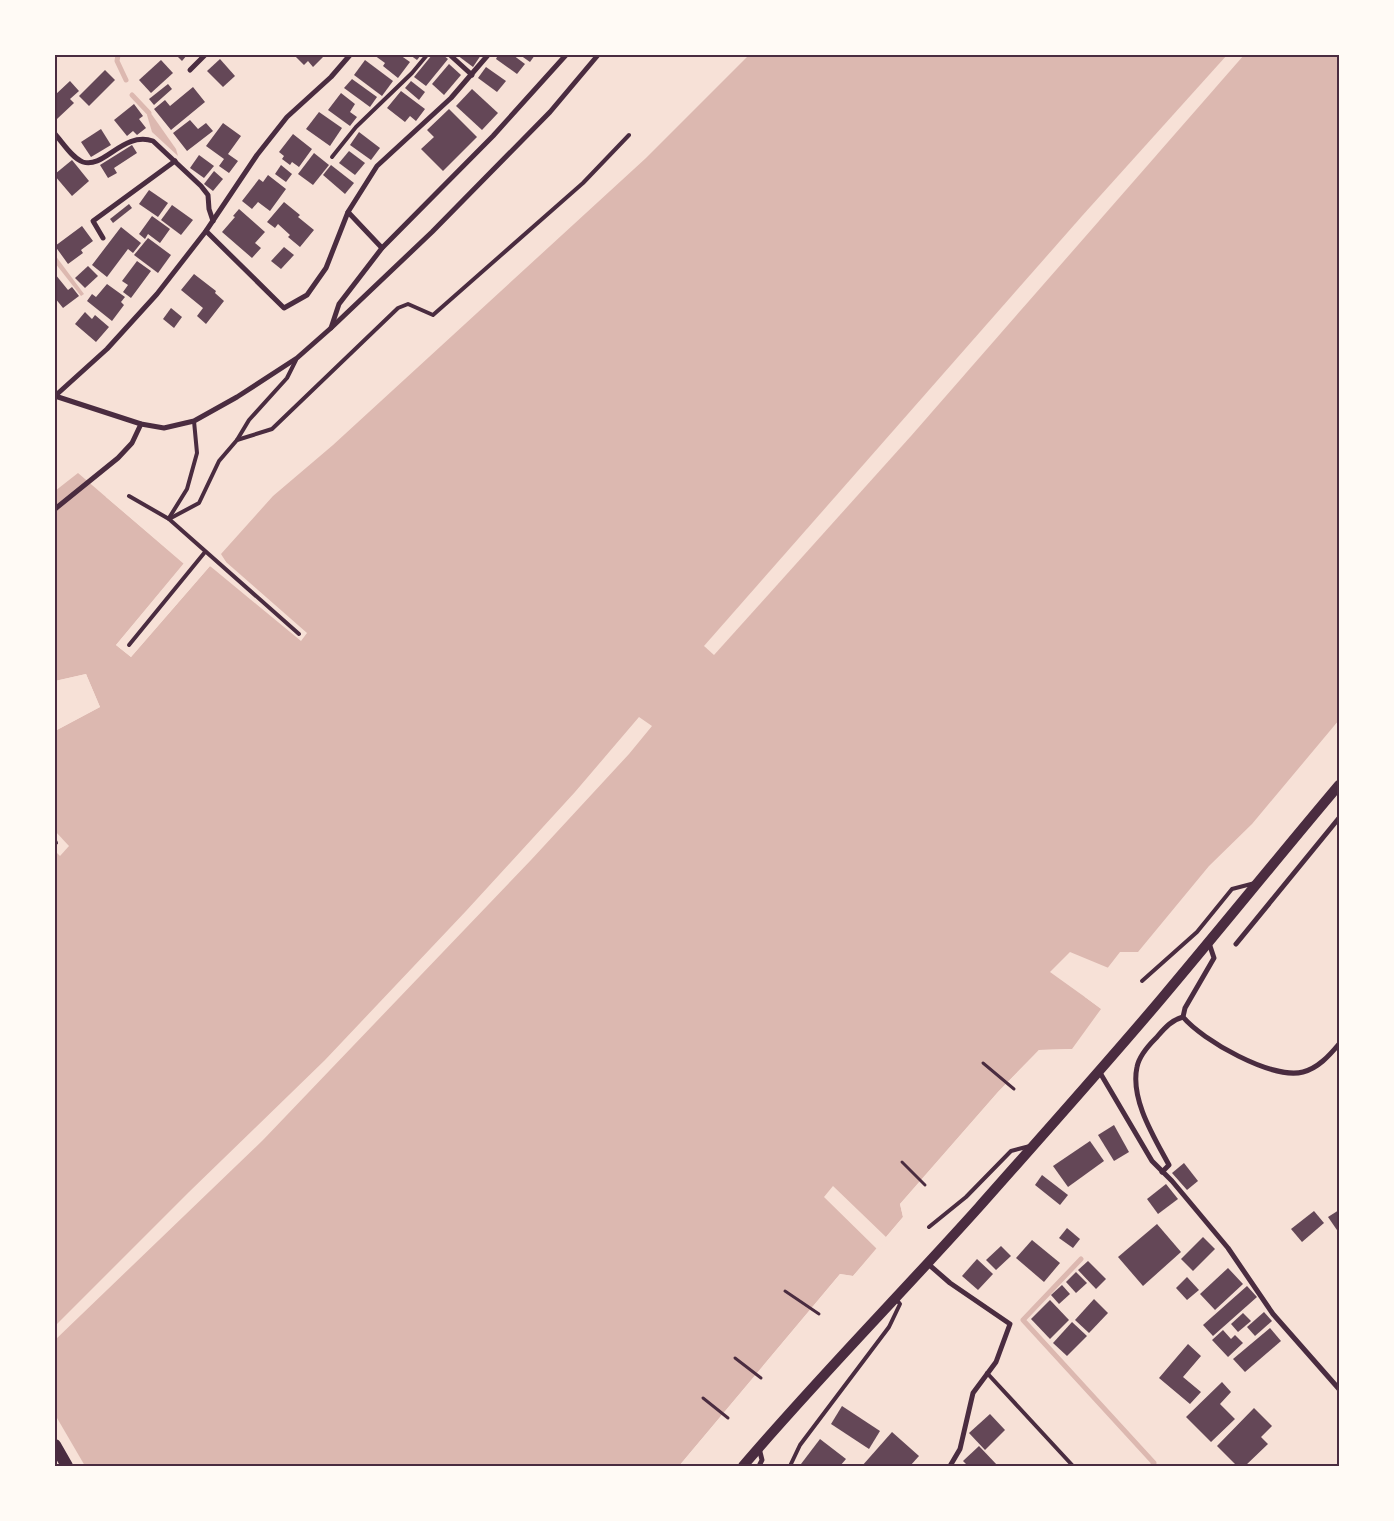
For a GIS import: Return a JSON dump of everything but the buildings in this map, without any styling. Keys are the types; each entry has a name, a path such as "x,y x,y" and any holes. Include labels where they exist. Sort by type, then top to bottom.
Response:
{"main road":[{"path":"743,1466 817,1381 927,1263 1099,1070 1208,943 1339,785"},
{"path":"55,1445 67,1466"}],"street":[{"path":"190,70 204,55"},
{"path":"350,55 331,77 287,117 258,155 206,231 157,294 120,336 55,396 141,424 164,428 194,421 237,397 297,358 331,328 432,232 544,117 598,55"},
{"path":"450,55 472,75"},
{"path":"206,231 284,308 307,295 326,268 348,212 377,166 451,98 488,55"},
{"path":"331,328 339,304 382,248 493,136 566,55"},
{"path":"55,134 72,154 84,162 94,162 129,141 143,138 152,141 175,161 208,195 209,210 213,220"},
{"path":"103,238 93,222 175,161"},
{"path":"348,212 382,248"},
{"path":"55,509 123,453 132,443 141,424"},
{"path":"1236,944 1339,818"},
{"path":"1208,943 1214,958 1185,1008 1183,1017 1191,1028 1218,1045 1263,1068 1287,1074 1303,1072 1322,1062 1339,1044"},
{"path":"1162,1172 1169,1165 1140,1105 1135,1084 1137,1065 1147,1048 1174,1019 1183,1017"},
{"path":"1099,1070 1152,1161 1228,1248 1274,1314 1339,1389"},
{"path":"927,1263 950,1283 1010,1324 996,1362 973,1393 960,1449 950,1466"},
{"path":"759,1448 762,1460 759,1466"}],"lane":[{"path":"332,157 356,127 412,73 427,55"},
{"path":"237,440 272,429 398,308 408,304 433,315 583,183 629,135"},
{"path":"168,519 199,503 219,461 237,440 250,420 287,378 297,358"},
{"path":"168,519 187,489 197,452 194,421"},
{"path":"129,496 168,519 299,634"},
{"path":"129,645 205,552"},
{"path":"1142,981 1197,932 1232,889 1257,882"},
{"path":"929,1227 966,1197 1010,1152 1034,1144"},
{"path":"790,1466 800,1445 889,1327 900,1304 895,1297"},
{"path":"987,1374 1074,1466"}],"path":[{"path":"983,1063 1014,1089"},
{"path":"902,1162 925,1185"},
{"path":"785,1291 819,1314"},
{"path":"735,1358 761,1378"},
{"path":"703,1398 728,1418"}],"shaded area":[{"path":"749,55 1339,55 1339,720 1252,824 1209,866 1138,952 1120,952 1085,997 1101,1009 1072,1049 1039,1050 998,1092 900,1204 903,1217 853,1276 840,1274 679,1466 55,1466 55,731 100,707 86,674 55,681 55,491 78,473 184,564 116,645 131,657 210,566 218,571 226,562 221,554 273,496 333,445 646,158"},
{"path":"150,112 176,149 178,156 152,132 147,115"},
{"path":"55,255 84,294 81,296 55,263"}],"pier":[{"path":"1227,55 1244,55 911,436 714,655 704,646 1082,216"},
{"path":"108,495 187,563 120,645 131,654 208,564 211,563 218,568 223,561 219,553 226,562 307,633 301,641 210,566 131,657 116,645 184,563 106,497"},
{"path":"86,674 100,707 55,731 57,726 97,706 84,677 55,683 55,681"},
{"path":"639,717 652,726 629,754 531,860 263,1140 55,1340 55,1326 325,1060 575,792"},
{"path":"55,831 69,846 60,856 55,851"},
{"path":"1070,952 1111,969 1088,997 1103,1008 1103,1010 1050,972"},
{"path":"1072,1049 1073,1051 1040,1052 999,1094 902,1205 906,1218 855,1278 841,1277 682,1466 679,1466 840,1274 853,1276 877,1249 824,1197 833,1186 886,1237 903,1217 900,1204 998,1092 1039,1050"},
{"path":"55,1416 57,1418 85,1466 55,1466"}],"waterway":[{"path":"118,55 117,61 126,80"},
{"path":"132,95 149,113"},
{"path":"1081,1259 1023,1320 1154,1463 1152,1466"}]}
